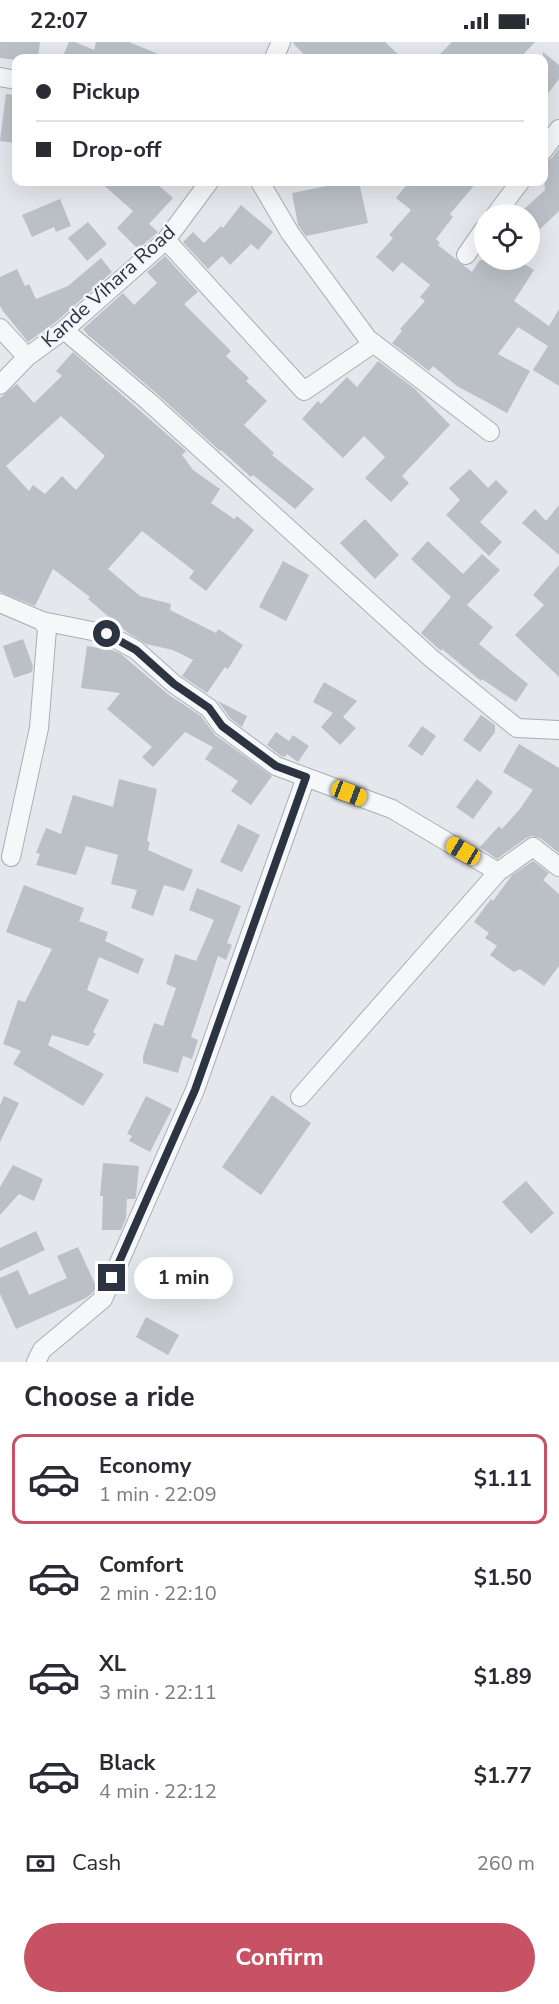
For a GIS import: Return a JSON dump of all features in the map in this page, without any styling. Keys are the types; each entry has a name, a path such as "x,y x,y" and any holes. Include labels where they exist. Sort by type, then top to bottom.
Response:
{"street":[{"path":"548,144 559,129"},
{"name":"Kande Vihara Road","path":"0,386 27,357 64,330 166,240 206,186"},
{"path":"262,186 290,233 368,339 490,432"},
{"path":"504,204 517,186"},
{"path":"166,240 303,392 374,343"},
{"path":"466,255 474,243"},
{"path":"0,328 27,357"},
{"path":"64,330 203,450 431,658 517,728 559,730"},
{"path":"0,603 42,621 107,634 136,650 174,684 209,708 222,726 276,766 392,809 498,872"},
{"path":"10,856 39,728 47,629 42,621"},
{"path":"36,1362 42,1350 103,1299 195,1090 306,777"},
{"path":"300,1097 498,872 533,847 559,867"}],"building":[{"path":"0,42 40,42 38,54 12,54 12,60 0,58"},
{"path":"69,42 75,42 94,50 96,42 129,42 158,54 64,54"},
{"path":"292,42 385,42 398,54 303,54"},
{"path":"452,42 535,42 524,54 440,54"},
{"path":"548,56 559,65 559,79 548,93"},
{"path":"6,94 12,95 12,142 0,141"},
{"path":"559,148 559,211 540,229 540,204 530,204 545,190 545,186 548,186 548,160"},
{"path":"105,186 160,186 173,198 149,224 158,232 138,249 117,228 133,211"},
{"path":"327,186 360,186 368,223 306,236 298,225 292,193"},
{"path":"406,186 474,186 450,214 453,217 436,239 440,243 438,245 472,272 474,269 534,270 514,301 549,326 559,309 559,386 533,370 548,346 518,327 498,354 530,371 507,413 457,386 433,366 429,371 392,343 402,331 400,329 425,301 420,297 430,285 402,262 393,272 376,257 393,238 389,235 411,210 396,198"},
{"path":"60,199 71,226 56,232 54,227 32,237 22,215"},
{"path":"241,205 273,232 258,250 251,244 230,265 222,256 208,269 183,242 193,232 204,243 221,226 223,228"},
{"path":"88,222 107,244 87,261 68,238"},
{"path":"165,256 198,292 184,304 231,351 226,356 249,378 246,381 267,401 244,425 274,453 272,455 314,489 295,509 220,451 83,329 123,293 134,305 157,283 147,272"},
{"path":"101,258 112,272 57,321 28,342 0,306 0,277 17,269 25,286 29,284 36,299 68,286"},
{"path":"73,352 186,451 182,455 193,470 220,489 211,503 234,519 237,516 254,530 206,591 189,578 194,571 142,531 108,569 140,596 171,604 170,610 216,633 218,629 243,645 228,669 225,667 207,693 182,676 193,660 173,650 146,644 128,633 88,599 90,597 53,569 35,606 0,592 0,398 17,384 34,403 62,376 56,371","holes":["61,416 105,456 76,490 62,476 45,494 33,485 29,491 6,466"]},
{"path":"378,361 415,389 450,425 402,476 409,483 391,502 365,478 385,457 364,436 343,458 302,419 318,401 321,404 347,377 357,387"},
{"path":"470,469 488,488 496,480 508,492 480,522 502,542 489,556 446,515 460,500 449,488"},
{"path":"559,505 559,555 522,523 535,509 546,521"},
{"path":"365,519 399,555 375,579 340,543"},
{"path":"428,541 463,574 482,554 500,570 467,605 493,627 479,644 528,684 516,702 482,679 481,681 421,633 451,597 411,559"},
{"path":"283,561 309,575 286,621 259,607"},
{"path":"559,565 559,677 515,635 544,605 533,595"},
{"path":"23,639 33,666 32,672 14,678 3,646"},
{"path":"87,646 112,650 121,654 169,695 201,716 215,735 272,776 251,805 231,791 238,781 205,759 213,747 185,732 153,767 142,757 152,747 107,709 120,693 81,688"},
{"path":"324,682 357,701 343,717 356,728 340,745 321,727 333,713 313,702"},
{"path":"218,701 247,716 242,727 230,718"},
{"path":"481,715 495,725 495,732 480,752 463,740"},
{"path":"422,726 436,736 422,756 408,746"},
{"path":"276,732 289,741 293,735 309,746 298,762 287,754 285,757 281,756 267,745"},
{"path":"519,744 559,768 559,853 540,838 532,836 497,859 480,847 499,826 502,829 533,790 503,772"},
{"path":"119,779 157,789 147,841 150,842 148,850 193,870 184,891 164,885 153,916 131,908 137,890 111,884 118,855 86,846 76,875 36,865 40,854 36,853 46,828 61,834 73,795 113,807"},
{"path":"477,779 493,792 473,819 456,807"},
{"path":"238,824 260,835 242,872 220,862"},
{"path":"533,861 549,873 543,880 559,894 559,966 544,986 520,969 514,972 490,955 497,946 485,938 489,933 474,922 512,875"},
{"path":"24,885 84,908 79,921 108,932 105,941 144,959 138,974 99,957 87,990 109,1000 93,1032 96,1034 88,1046 52,1035 48,1045 104,1074 83,1106 13,1064 21,1051 3,1044 18,1000 25,1002 52,949 6,932"},
{"path":"197,888 241,906 227,943 232,945 226,960 218,956 191,1037 198,1040 192,1059 183,1056 178,1073 143,1063 143,1056 154,1023 163,1026 176,988 166,984 175,954 196,961 214,920 189,910"},
{"path":"272,1095 311,1123 261,1195 222,1167"},
{"path":"4,1096 19,1103 0,1142 0,1105"},
{"path":"146,1096 172,1109 150,1152 129,1141 132,1136 127,1134"},
{"path":"103,1163 139,1166 136,1196 135,1199 127,1199 126,1218 121,1230 102,1230 103,1196 100,1196"},
{"path":"13,1165 43,1179 34,1201 19,1194 0,1215 0,1187"},
{"path":"526,1181 554,1213 531,1234 502,1202"},
{"path":"36,1231 45,1250 0,1271 0,1248"},
{"path":"78,1247 96,1286 94,1292 86,1298 16,1329 0,1294 0,1278 18,1270 29,1295 67,1278 57,1256"},
{"path":"146,1317 179,1335 168,1355 136,1337"}],"route":[{"path":"107,634 136,650 174,684 209,708 222,726 276,766 306,777 195,1090 112,1278"}]}
